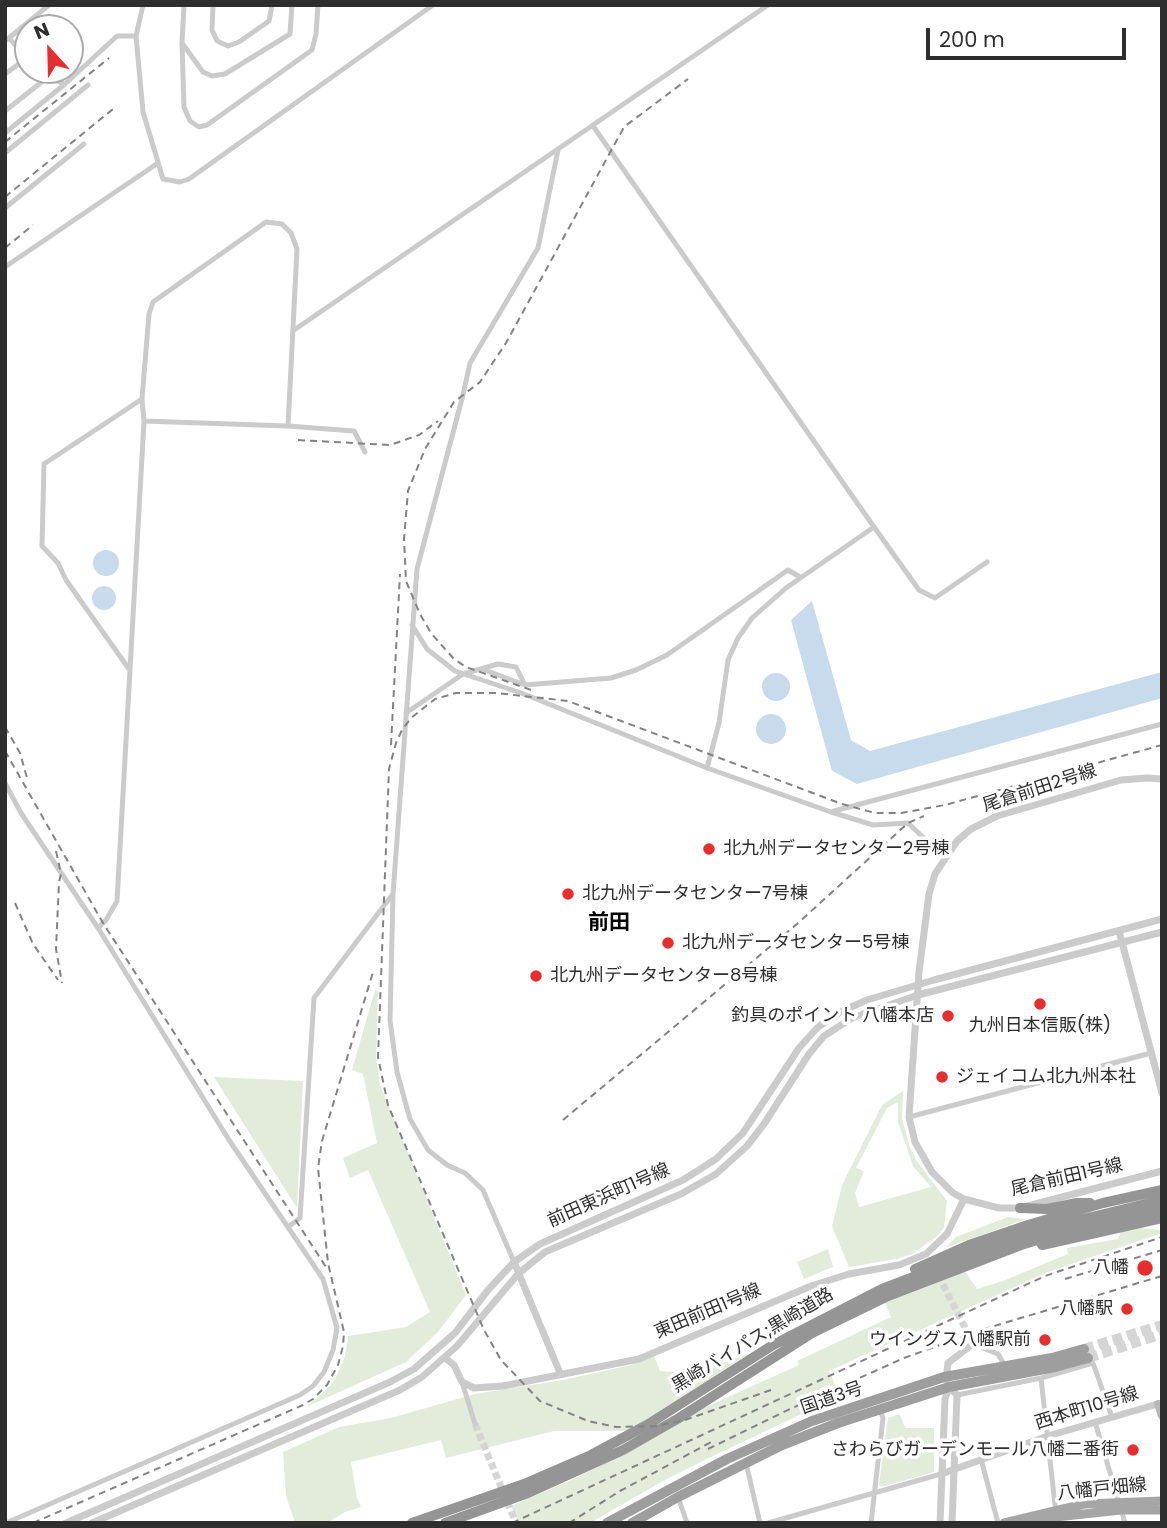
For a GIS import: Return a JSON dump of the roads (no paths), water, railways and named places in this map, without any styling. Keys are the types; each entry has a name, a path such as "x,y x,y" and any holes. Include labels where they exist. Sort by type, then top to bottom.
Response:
{"highway":[{"path":"845,1306 880,1286 969,1245 1072,1212 1162,1190"},
{"name":"黒崎バイパス;黒崎道路","path":"445,1523 494,1507 594,1465 652,1433 773,1345 845,1306 919,1274 1018,1237 1162,1200"},
{"path":"1020,1208 1046,1209 1076,1203 1103,1206"},
{"name":"黒崎バイパス;黒崎道路","path":"412,1523 489,1498 559,1470 704,1395 812,1333 931,1278 1033,1241 1162,1208"},
{"path":"931,1278 1029,1249 1162,1218"},
{"path":"1138,1219 1162,1224"},
{"name":"国道3号","path":"607,1523 684,1480 812,1421 950,1386 1055,1367 1086,1353 1005,1366 950,1386 793,1440 678,1497 644,1520 632,1523"}],"main road":[{"path":"1160,1404 1162,1416"},
{"name":"八幡戸畑線","path":"1004,1523 1162,1501"},
{"name":"八幡戸畑線","path":"1119,1506 1162,1510"},
{"name":"八幡戸畑線","path":"1037,1523 1057,1517"}],"street":[{"path":"7,40 49,5"},
{"path":"143,5 136,36 142,113 163,180 180,182 189,179 433,5"},
{"path":"184,5 184,107 190,121 199,127 207,125 312,50 318,5"},
{"path":"214,5 212,30 217,41 228,46 239,42 269,20 272,5"},
{"path":"182,43 203,72 212,76 225,74 290,34 292,5"},
{"path":"294,330 768,5"},
{"path":"84,66 117,36 136,36"},
{"path":"5,111 39,84"},
{"path":"5,133 65,84"},
{"path":"5,153 88,85"},
{"path":"593,126 919,590 935,598 987,562"},
{"path":"5,208 84,144"},
{"path":"558,150 538,248 470,363 417,569 393,894 390,1020 397,1072 410,1119 428,1150 447,1165 465,1172 483,1189 561,1373"},
{"path":"5,267 158,163"},
{"path":"98,928 117,901 144,421 142,399 149,314 153,302 266,222 282,224 291,233 298,249 288,426"},
{"path":"129,669 66,580 58,563 42,546 44,464 142,399"},
{"path":"144,421 354,431 365,452"},
{"path":"707,768 719,723 728,660 738,638 752,618 800,578 874,527"},
{"path":"482,669 525,685 611,678 667,655 788,570 800,578"},
{"path":"412,625 427,649 455,671 531,697 707,768 831,812 873,825 908,822 945,858"},
{"path":"405,713 463,674 498,664 516,667 525,685"},
{"path":"831,812 1162,724"},
{"name":"尾倉前田2号線","path":"919,984 929,894 935,874 957,841 971,830 997,817 1121,780 1162,779"},
{"path":"5,783 21,813 98,928 229,1140 323,1279 337,1328 333,1350 324,1372 313,1386 300,1395 6,1523"},
{"path":"288,1227 300,1218 314,998 393,894"},
{"name":"前田東浜町1号線","path":"66,1523 390,1382 414,1369 455,1333 488,1290 514,1262 540,1244 683,1181 716,1159 743,1133 799,1048 818,1027 842,1011 867,1000 919,984 1162,919"},
{"path":"1119,931 1162,1093"},
{"name":"前田東浜町1号線","path":"92,1523 400,1390 422,1377 445,1358 517,1274 545,1252 681,1194 716,1174 747,1146 824,1036 852,1018 918,995 1162,932"},
{"name":"尾倉前田1号線","path":"919,984 909,1117 915,1142 932,1172 953,1193 964,1199 999,1208 1020,1208 1162,1171"},
{"path":"909,1117 1151,1053"},
{"name":"東田前田1号線","path":"461,1382 474,1388 503,1386 639,1359 811,1286 928,1256 947,1234 964,1199"},
{"path":"952,1523 955,1469 947,1363 972,1342 998,1354 1005,1366"},
{"path":"445,1358 454,1365 475,1424"},
{"path":"950,1386 1041,1378 1093,1363 1112,1417"},
{"path":"1041,1378 1057,1517"},
{"path":"940,1523 945,1399 950,1386"},
{"name":"西本町10号線","path":"942,1474 1048,1436 1160,1404"},
{"path":"871,1523 883,1419 880,1410"},
{"path":"1094,1422 1125,1523"},
{"path":"981,1459 998,1523"},
{"path":"746,1463 760,1523"},
{"path":"768,1523 942,1474"},
{"path":"678,1497 687,1523"}],"water":[{"path":"106,550 115,554 119,563 115,572 106,576 97,572 93,563 97,554"},
{"path":"104,586 113,589 116,598 113,607 104,610 95,607 92,598 95,589"},
{"path":"812,601 851,740 870,751 1162,672 1162,698 857,784 832,771 791,620"},
{"path":"776,673 786,677 790,687 786,697 776,701 766,697 762,687 766,677"},
{"path":"771,714 781,719 786,729 781,739 771,744 761,739 756,729 761,719"}],"tunnel":[{"path":"938,1275 971,1339"},
{"path":"1084,1349 1162,1325"},
{"path":"1088,1358 1162,1334"},
{"path":"475,1424 516,1523"}],"railway":[{"path":"5,142 109,58"},
{"path":"531,690 466,667 454,659 431,633 406,581 404,539 408,491 425,449 454,402 480,382 506,343 624,127 688,79"},
{"path":"5,197 113,109"},
{"path":"5,248 33,225"},
{"path":"298,440 390,445 419,435 438,421"},
{"path":"391,745 400,574"},
{"path":"771,1390 682,1421 655,1426 616,1427 588,1421 540,1401 501,1360 484,1330 388,1105 378,1057 389,769 402,730 411,718 435,699 456,693 496,693 568,701 842,804 875,813 901,813 945,805 1162,745"},
{"path":"5,727 20,753 27,778"},
{"path":"5,751 103,923 326,1267"},
{"path":"563,1120 797,924 908,823 924,816"},
{"path":"56,851 61,874 56,949 62,983"},
{"path":"15,903 33,944 58,980"},
{"path":"33,1523 303,1405 327,1385 338,1365 344,1332 328,1263 318,1168 322,1141 373,972"},
{"path":"512,1523 1045,1276 1162,1237"},
{"path":"1065,1279 1162,1250"},
{"path":"708,1449 904,1358 984,1329 1162,1276"},
{"path":"569,1523 620,1491 715,1440"}],"place":[{"name":"北九州データセンター2号棟","path":"709,849"},
{"name":"北九州データセンター7号棟","path":"568,894"},
{"name":"北九州データセンター5号棟","path":"668,943"},
{"name":"北九州データセンター8号棟","path":"536,976"},
{"name":"九州日本信販(株)","path":"1040,1004"},
{"name":"釣具のポイント 八幡本店","path":"948,1016"},
{"name":"ジェイコム北九州本社","path":"942,1077"},
{"name":"八幡","path":"1145,1268"},
{"name":"八幡駅","path":"1127,1309"},
{"name":"ウイングス八幡駅前","path":"1045,1340"},
{"name":"さわらびガーデンモール八幡二番街","path":"1133,1450"}],"district":[{"name":"前田","path":"609,924"}]}
